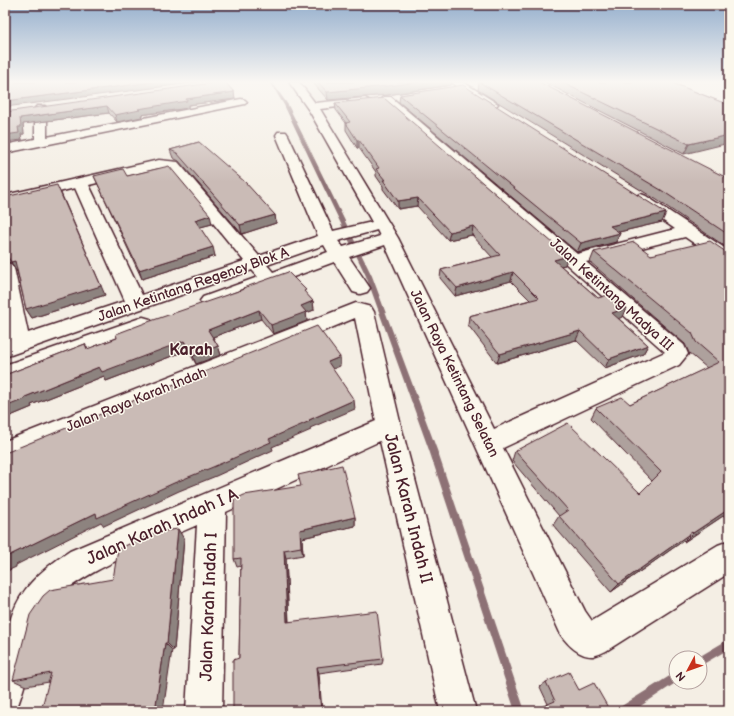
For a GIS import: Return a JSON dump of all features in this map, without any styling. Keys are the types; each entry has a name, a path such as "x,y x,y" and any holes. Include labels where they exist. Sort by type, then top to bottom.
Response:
{"street":[{"path":"41,142 44,115"},
{"path":"5,149 174,115"},
{"name":"Jalan Raya Ketintang Selatan","path":"318,115 386,231 573,623 587,639 594,639 729,556"},
{"name":"Jalan Ketintang Madya III","path":"404,115 674,346 677,354 671,359 488,444"},
{"path":"282,135 332,237 351,251 358,299"},
{"path":"5,200 159,164 172,165 270,279"},
{"path":"80,182 136,304"},
{"path":"631,192 729,259"},
{"name":"Jalan Ketintang Regency Blok A","path":"13,347 332,237 356,231 386,231"},
{"name":"Jalan Ketintang Regency Blok A","path":"189,308 351,251 386,231"},
{"path":"574,260 688,231"},
{"path":"5,268 13,347"},
{"name":"Jalan Karah Indah II","path":"358,299 365,313 389,426 458,711"},
{"name":"Jalan Raya Karah Indah","path":"5,452 358,299"},
{"name":"Jalan Ketintang Regency Blok A","path":"5,374 160,319"},
{"name":"Jalan Karah Indah I A","path":"5,692 26,613 31,602 40,591 64,573 81,562 389,426"},
{"name":"Jalan Karah Indah I","path":"204,711 212,503"}],"building":[{"path":"5,115 39,115 20,118 21,127 18,127 19,133 5,135"},
{"path":"345,115 404,115 568,256 554,260 598,298 611,294 627,308 612,313 648,345 609,359 580,331 500,354 469,316 539,298 513,272 457,288 441,270 500,255 473,226 450,232 418,198 398,201 376,169 379,168 346,123 350,122"},
{"path":"425,115 511,115 666,213 610,226 620,233 581,243"},
{"path":"535,115 604,115 729,179 729,235 661,190"},
{"path":"630,115 729,115 729,135 689,144"},
{"path":"199,142 245,182 275,215 240,225 177,153 170,150"},
{"path":"169,166 210,215 195,220 213,247 139,270 94,176 123,169 127,176"},
{"path":"57,185 101,286 26,309 15,261 11,262 5,254 5,197"},
{"path":"710,241 729,254 729,509 693,533 692,532 619,584 559,516 568,510 515,451 568,423 640,493 661,472 596,408 622,397 630,404 719,362 696,342 692,333 594,252 634,242 651,255"},
{"path":"288,272 306,290 304,291 313,301 301,306 306,312 271,325 259,310 208,330 218,346 193,356 184,341 102,372 99,367 25,397 25,399 5,407 5,375 85,344 87,349 117,338 116,334"},
{"path":"317,326 340,357 328,362 354,400 269,439 271,442 174,483 97,518 96,513 6,557 7,560 5,561 5,453"},
{"path":"342,465 355,517 300,530 301,547 284,550 287,622 377,611 383,659 317,667 321,711 233,711 233,660 239,658 241,558 234,559 234,500 244,495 301,486 298,475"},
{"path":"178,529 167,643 165,643 155,711 41,711 51,673 13,680 30,615 43,596 50,590 113,579 118,549 156,532"},
{"path":"569,672 579,690 594,683 610,711 535,711 534,710 555,701 546,682"}],"waterway":[{"path":"291,115 369,276 433,450 520,711"},
{"path":"708,656 729,644"},
{"path":"624,711 668,682"}],"district":[{"name":"Karah","path":"191,349"}]}
